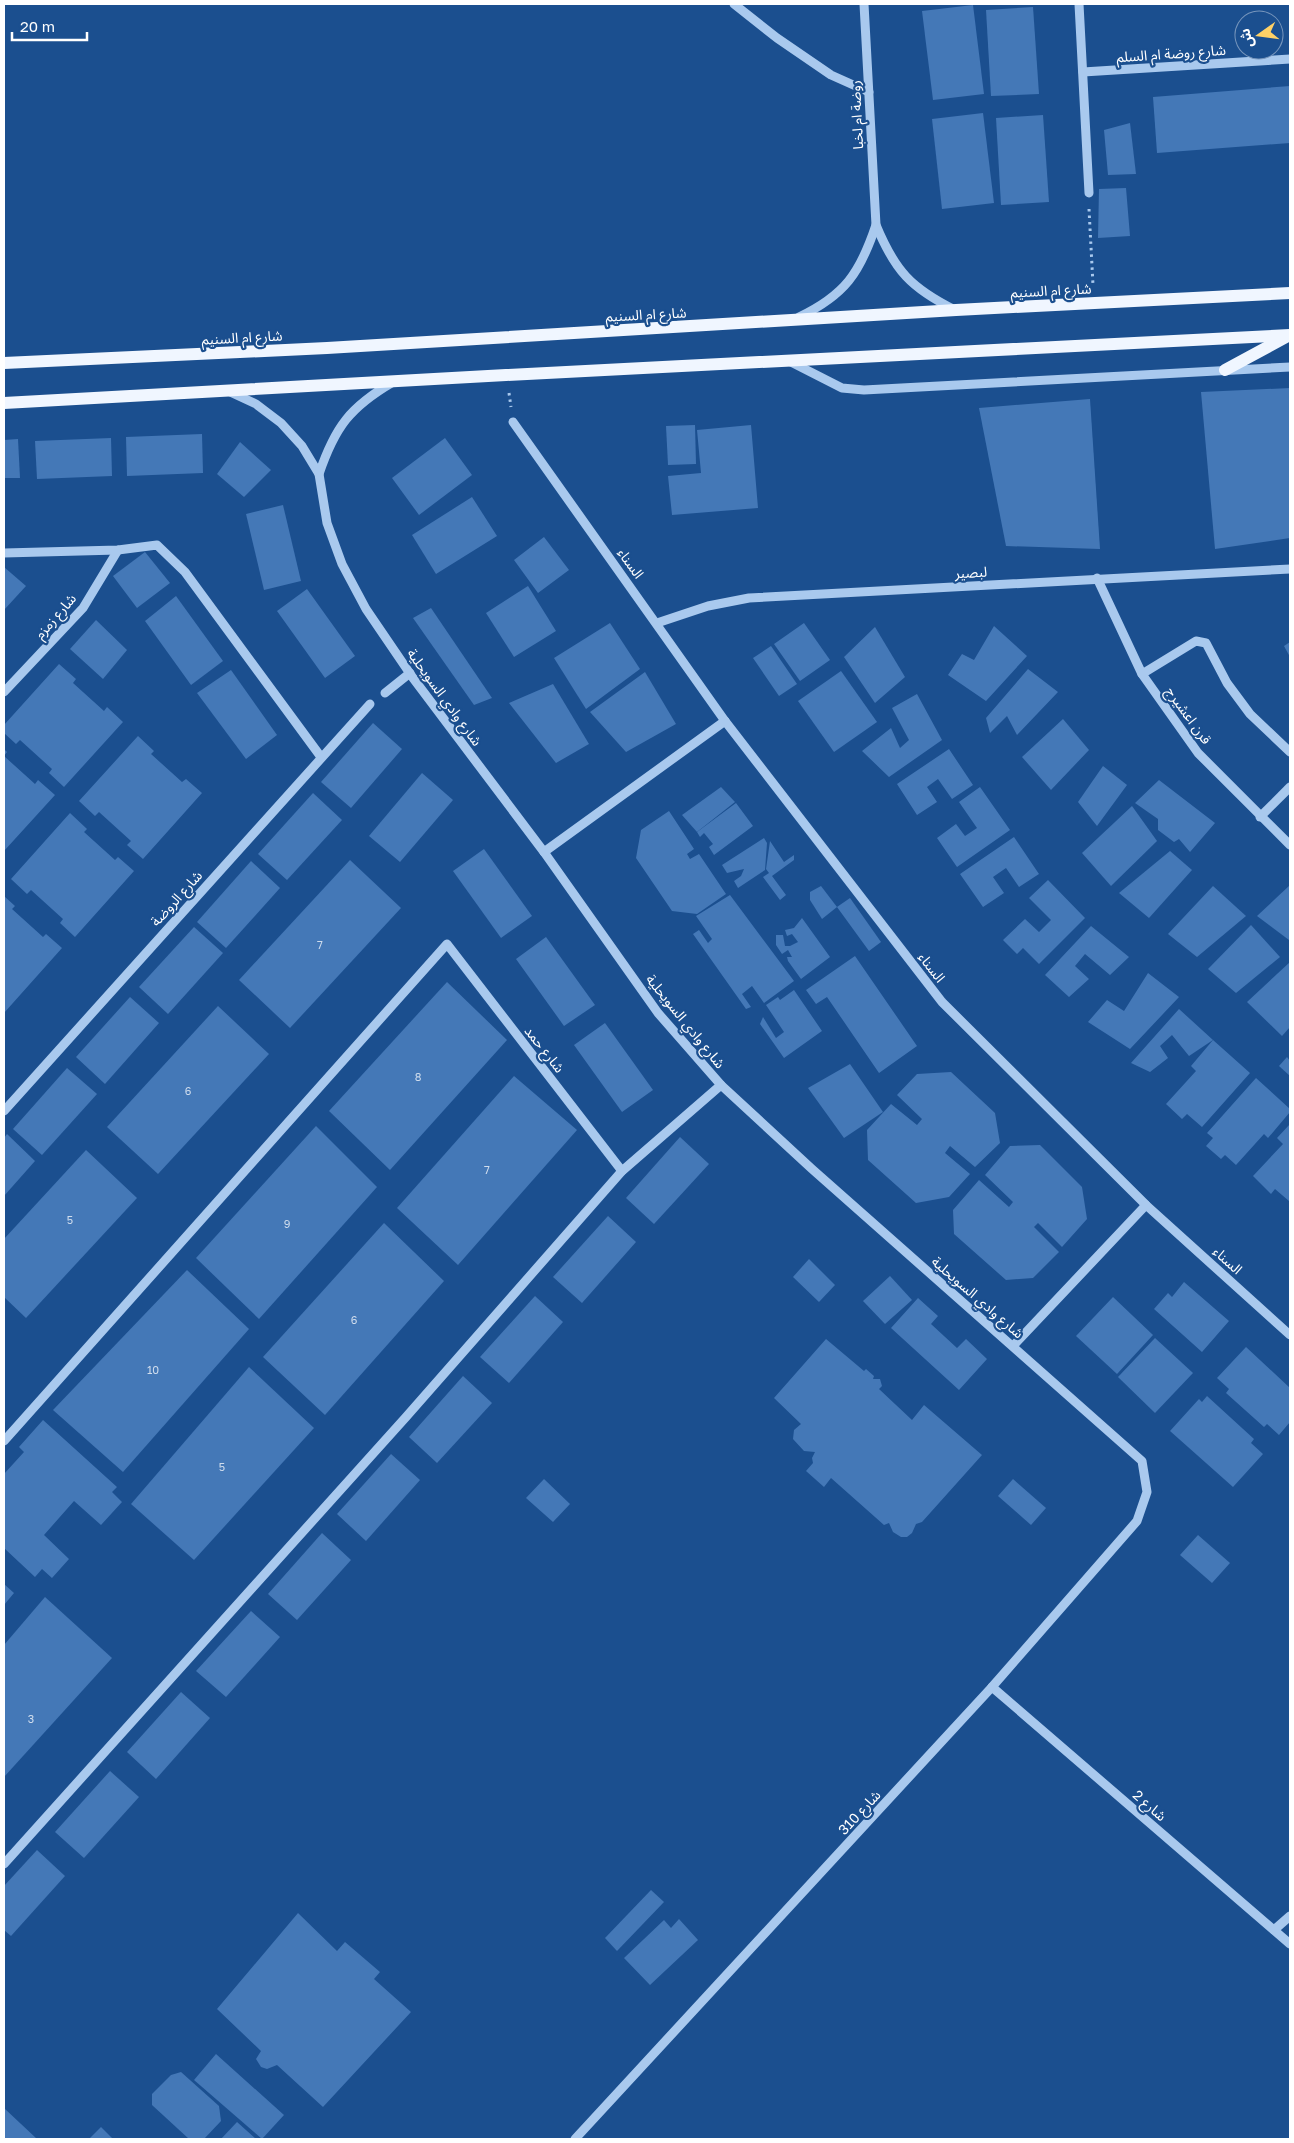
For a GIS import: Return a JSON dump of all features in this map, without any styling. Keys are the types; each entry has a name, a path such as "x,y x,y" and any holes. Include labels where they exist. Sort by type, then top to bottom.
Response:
{"main road":[{"name":"شارع ام السنيم","path":"4,363 337,347 956,310 1290,293"},
{"path":"4,403 506,375 1290,336"},
{"path":"1225,370 1290,336"}],"street":[{"path":"734,4 777,38 830,75 869,92"},
{"name":"روضة ام لخبا","path":"864,4 876,225 887,253 906,277 929,297 956,310"},
{"path":"1079,4 1089,193"},
{"name":"شارع روضة ام السلم","path":"1083,72 1290,59"},
{"name":"روضة ام لخبا","path":"793,320 822,306 847,284 865,257 876,225"},
{"path":"789,361 842,388 864,390 1290,367"},
{"name":"شارع وادي السويحلية","path":"319,474 329,445 346,418 368,397 394,381"},
{"name":"شارع وادي السويحلية","path":"227,391 256,404 281,423 302,446 319,474 327,523 342,564 366,609 410,674 544,852 658,1013 721,1085 812,1169 1142,1461 1147,1492"},
{"name":"السناء","path":"513,422 725,721 942,1002 1146,1205 1290,1335"},
{"path":"4,553 118,550 157,545 185,572 321,758"},
{"name":"شارع زمزم","path":"4,692 83,608 118,550"},
{"name":"لبصير","path":"657,623 708,606 749,598 1290,569"},
{"name":"قرن اعشيرج","path":"1097,578 1142,674 1198,753 1290,845"},
{"path":"1142,674 1196,641 1206,643 1227,683 1250,714 1290,752"},
{"path":"385,693 410,674"},
{"name":"شارع الروضة","path":"4,1111 370,704"},
{"path":"544,852 725,721"},
{"path":"1260,817 1290,787"},
{"name":"شارع حمد","path":"4,1441 447,944 622,1171"},
{"path":"4,1864 406,1417 622,1171 721,1085"},
{"path":"1013,1346 1146,1205"},
{"name":"شارع 310","path":"575,2139 992,1688 1137,1521 1147,1492"},
{"name":"شارع 2","path":"992,1688 1290,1944"},
{"path":"1274,1930 1290,1916"}],"path":[{"path":"1089,193 1094,304"},
{"path":"506,375 513,422"}],"building":[{"path":"973,5 984,94 933,100 922,11"},
{"path":"1033,7 1039,94 991,96 986,10"},
{"path":"1290,86 1290,143 1157,153 1153,97"},
{"path":"983,113 994,203 942,209 932,119"},
{"path":"1043,115 1049,202 1001,205 996,118"},
{"path":"1130,123 1136,174 1108,175 1104,130"},
{"path":"1126,188 1130,236 1098,238 1099,189"},
{"path":"1290,388 1290,538 1215,549 1201,392"},
{"path":"1090,399 1100,549 1006,546 979,408"},
{"path":"695,425 696,464 668,465 666,426"},
{"path":"751,425 758,508 672,515 668,476 701,473 697,430"},
{"path":"202,434 203,473 127,476 126,437"},
{"path":"111,438 112,476 37,479 35,441"},
{"path":"445,438 472,475 419,515 392,478"},
{"path":"18,439 20,478 4,478 4,440"},
{"path":"240,442 271,470 244,497 217,474"},
{"path":"472,497 497,536 436,574 412,535"},
{"path":"283,505 301,581 264,590 246,514"},
{"path":"544,537 569,570 538,593 514,560"},
{"path":"145,552 170,583 137,608 113,576"},
{"path":"4,567 26,586 4,610"},
{"path":"528,586 556,631 514,657 486,613"},
{"path":"307,589 355,656 325,678 277,611"},
{"path":"176,596 223,661 191,685 145,621"},
{"path":"431,608 492,698 474,705 413,618"},
{"path":"96,620 127,650 103,679 70,649"},
{"path":"610,623 640,669 586,709 554,658"},
{"path":"804,623 830,660 800,681 774,644"},
{"path":"994,626 1027,656 986,701 948,675 962,654 974,660"},
{"path":"875,627 905,677 875,703 844,657"},
{"path":"1290,642 1290,657 1284,646"},
{"path":"771,646 797,684 779,696 753,658"},
{"path":"59,664 76,679 73,683 104,711 107,707 123,722 64,787 49,773 52,769 20,740 16,744 4,733 4,725"},
{"path":"1028,669 1058,692 1017,735 1007,716 990,733 986,718"},
{"path":"231,670 277,735 246,759 197,693"},
{"path":"841,671 877,722 834,752 798,701"},
{"path":"645,672 676,724 626,752 590,712"},
{"path":"553,684 589,744 556,763 509,703"},
{"path":"917,694 942,740 889,777 862,751 891,728 900,748 909,740 892,708"},
{"path":"1063,719 1089,750 1051,790 1022,757"},
{"path":"373,723 402,749 351,808 321,782"},
{"path":"138,736 154,751 151,754 182,782 186,779 202,793 143,859 127,845 131,841 99,812 95,816 79,801"},
{"path":"949,749 973,785 952,799 938,779 927,787 937,802 917,815 897,784"},
{"path":"4,756 35,784 38,780 55,795 4,851"},
{"path":"1103,766 1127,785 1097,826 1078,802"},
{"path":"422,773 453,800 400,862 369,836"},
{"path":"1159,780 1215,823 1190,852 1179,839 1174,842 1158,830 1158,819 1135,803"},
{"path":"721,787 735,802 697,832 682,815"},
{"path":"980,787 1010,830 957,867 937,838 956,824 965,836 977,828 959,802"},
{"path":"313,793 342,820 287,880 258,854"},
{"path":"736,803 753,826 714,855 709,847 713,844 704,833 700,837 697,832"},
{"path":"1132,806 1157,841 1111,886 1082,853"},
{"path":"669,811 694,849 687,854 690,859 699,854 726,894 697,914 672,911 636,858 641,830"},
{"path":"70,813 87,829 84,832 115,860 118,857 134,871 75,937 60,923 63,919 31,890 27,894 11,879"},
{"path":"1014,837 1039,874 1019,887 1006,868 993,877 1004,893 983,907 960,874"},
{"path":"764,838 767,843 765,870 738,888 734,881 741,876 744,869 727,873 722,865"},
{"path":"770,841 784,862 794,855 794,860 772,876 786,895 780,900 763,877 769,873 766,869"},
{"path":"484,849 532,916 501,938 453,871"},
{"path":"1170,851 1192,870 1149,918 1119,893"},
{"path":"350,860 401,908 290,1028 239,980"},
{"path":"251,861 280,888 226,948 197,922"},
{"path":"1048,880 1085,918 1039,964 1023,948 1017,954 1003,940 1025,919 1039,932 1051,920 1029,898"},
{"path":"1290,885 1290,939 1289,940 1257,916"},
{"path":"821,886 837,907 822,919 810,900 810,892"},
{"path":"1213,886 1246,916 1197,957 1168,934"},
{"path":"730,895 794,981 764,1003 752,986 742,994 751,1007 746,1009 693,934 699,930 708,943 712,939 696,916"},
{"path":"4,896 15,906 12,909 43,937 46,934 62,948 4,1013"},
{"path":"850,898 881,942 869,951 837,907"},
{"path":"802,918 830,957 801,979 788,961 787,957 792,957 788,950 782,954 776,945 776,935 783,935 785,946 798,942 792,934 787,936 785,930 794,928"},
{"path":"1251,925 1280,957 1236,993 1208,969"},
{"path":"1091,926 1129,957 1110,975 1085,954 1075,966 1089,979 1069,997 1045,975"},
{"path":"194,927 223,953 168,1014 139,987"},
{"path":"546,937 595,1005 564,1026 516,959"},
{"path":"855,956 917,1046 879,1073 827,997 816,1004 806,990"},
{"path":"1290,962 1290,1027 1282,1036 1247,1002"},
{"path":"1148,973 1179,997 1130,1049 1088,1022 1107,1000 1124,1011"},
{"path":"447,982 507,1040 390,1170 329,1111"},
{"path":"794,990 822,1031 784,1058 760,1024 763,1017 776,1038 784,1032 766,1005 778,997 780,1000"},
{"path":"130,997 159,1023 105,1084 76,1057"},
{"path":"218,1006 269,1054 158,1174 107,1127"},
{"path":"1179,1009 1213,1040 1189,1056 1172,1035 1160,1046 1168,1058 1150,1072 1131,1063"},
{"path":"605,1023 653,1090 622,1112 574,1045"},
{"path":"1213,1040 1250,1073 1202,1127 1187,1114 1182,1119 1166,1104 1196,1071 1191,1066"},
{"path":"1287,1057 1290,1061 1290,1076 1279,1066"},
{"path":"850,1064 883,1112 844,1138 808,1088"},
{"path":"67,1068 97,1094 42,1155 13,1129"},
{"path":"951,1072 995,1113 1000,1143 975,1167 950,1146 945,1153 970,1174 949,1197 916,1203 868,1160 867,1130 891,1104 917,1125 922,1119 897,1095 917,1074"},
{"path":"514,1076 577,1130 458,1265 397,1208"},
{"path":"1256,1078 1290,1109 1290,1112 1268,1138 1264,1134 1236,1165 1225,1155 1221,1159 1206,1146 1213,1138 1207,1133"},
{"path":"1290,1124 1289,1201 1275,1189 1271,1194 1253,1176 1283,1144 1277,1138"},
{"path":"316,1126 377,1187 259,1319 196,1258"},
{"path":"7,1134 35,1161 4,1196 4,1138"},
{"path":"680,1137 709,1164 654,1224 626,1198"},
{"path":"1040,1145 1082,1187 1087,1219 1062,1247 1038,1223 1034,1227 1059,1252 1033,1278 1006,1280 954,1234 953,1210 979,1180 1009,1207 1013,1202 985,1175 1010,1146"},
{"path":"86,1150 137,1198 26,1318 4,1297 4,1239"},
{"path":"608,1216 636,1242 582,1303 553,1277"},
{"path":"384,1223 444,1281 325,1415 263,1357"},
{"path":"809,1259 835,1285 819,1302 793,1277"},
{"path":"187,1270 249,1329 123,1472 53,1410"},
{"path":"890,1276 912,1300 885,1324 863,1301"},
{"path":"1184,1282 1229,1321 1202,1352 1154,1309 1168,1293 1172,1297"},
{"path":"535,1296 563,1322 509,1383 480,1357"},
{"path":"1113,1297 1153,1335 1117,1374 1076,1336"},
{"path":"918,1298 938,1316 931,1324 957,1348 966,1339 987,1359 959,1390 891,1328"},
{"path":"1155,1338 1193,1373 1155,1413 1118,1377"},
{"path":"826,1339 864,1371 866,1369 874,1376 873,1379 880,1379 882,1386 879,1389 912,1420 924,1405 982,1455 922,1522 916,1524 912,1533 907,1537 901,1537 893,1532 889,1523 884,1525 831,1478 824,1487 806,1471 813,1463 812,1458 815,1452 804,1451 793,1439 794,1430 801,1424 774,1398"},
{"path":"1246,1347 1290,1388 1290,1422 1279,1435 1267,1424 1264,1427 1226,1393 1229,1389 1217,1378"},
{"path":"249,1367 314,1428 194,1560 131,1504"},
{"path":"463,1376 492,1403 437,1463 409,1437"},
{"path":"1207,1396 1254,1439 1251,1443 1263,1454 1233,1487 1170,1431 1199,1399 1202,1402"},
{"path":"43,1420 117,1487 112,1492 122,1502 101,1525 74,1501 44,1535 69,1559 52,1578 42,1569 35,1577 4,1548 4,1474 24,1452 19,1447"},
{"path":"391,1454 420,1480 366,1541 337,1514"},
{"path":"544,1479 570,1504 553,1522 526,1498"},
{"path":"1013,1479 1046,1508 1031,1525 998,1496"},
{"path":"322,1533 351,1560 297,1620 268,1594"},
{"path":"1198,1535 1230,1563 1212,1583 1180,1555"},
{"path":"4,1584 14,1593 4,1605"},
{"path":"45,1597 112,1658 4,1777 4,1645"},
{"path":"251,1611 280,1637 226,1697 196,1671"},
{"path":"181,1692 210,1718 156,1779 127,1752"},
{"path":"110,1771 139,1797 84,1858 55,1832"},
{"path":"37,1850 65,1876 11,1936 4,1930 4,1886"},
{"path":"651,1890 664,1902 617,1951 605,1938"},
{"path":"298,1913 337,1951 345,1942 380,1972 374,1979 411,2012 323,2107 277,2065 267,2069 261,2067 256,2059 261,2051 217,2009"},
{"path":"679,1919 698,1940 650,1985 624,1958 664,1920 671,1928"},
{"path":"216,2054 284,2115 262,2139 194,2080"},
{"path":"181,2072 219,2106 221,2121 204,2139 189,2139 152,2105 152,2094 171,2075"},
{"path":"4,2108 37,2139 4,2139"},
{"path":"237,2122 256,2139 221,2139"},
{"path":"101,2127 113,2139 89,2139"}]}
